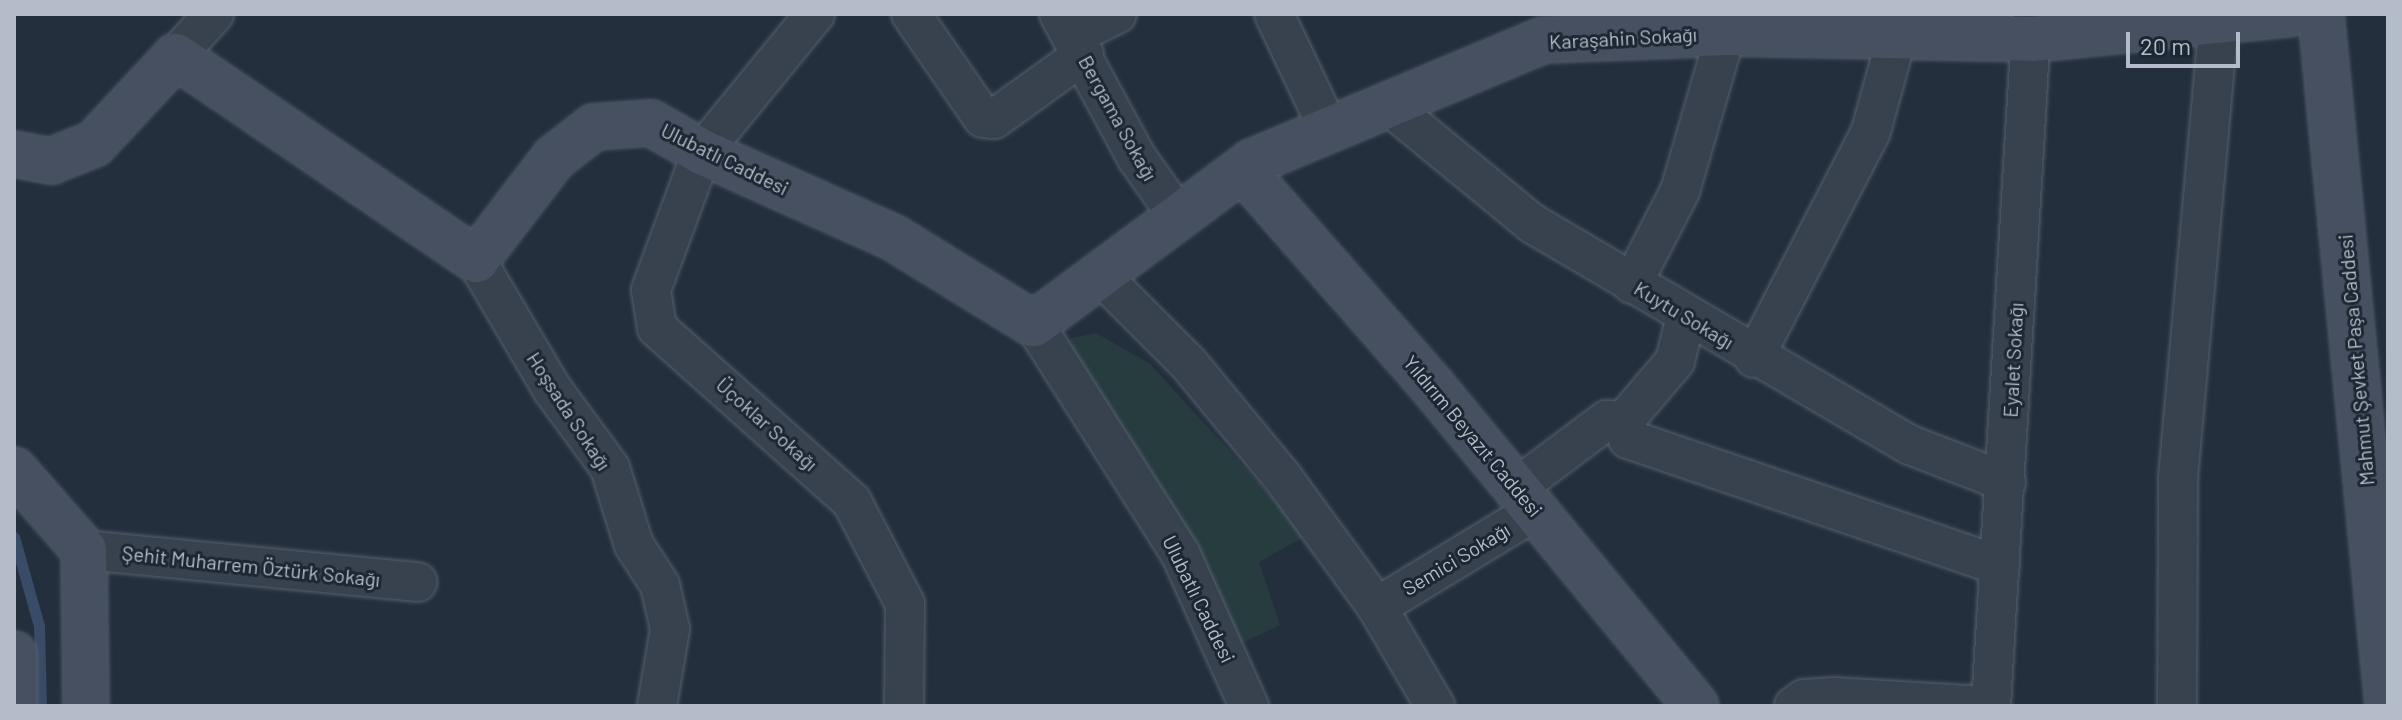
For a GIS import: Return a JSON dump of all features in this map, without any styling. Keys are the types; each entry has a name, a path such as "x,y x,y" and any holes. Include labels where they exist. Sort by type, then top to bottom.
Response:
{"street":[{"path":"14,154 51,161 94,144 214,14"},
{"name":"Üçoklar Sokağı","path":"815,14 702,152 651,290 657,328 852,502 905,604 904,706"},
{"path":"911,14 983,118 994,119 1072,35 1117,14"},
{"path":"1274,14 1329,130"},
{"name":"Karaşahin Sokağı","path":"1034,324 1180,219 1252,162 1544,40 1609,25 1727,24 1897,36 2032,27 2219,22 2289,14"},
{"name":"Mahmut Şevket Paşa Caddesi","path":"2321,14 2388,705"},
{"path":"2177,706 2178,478 2219,22"},
{"path":"1632,284 1680,191 1727,24"},
{"name":"Eyalet Sokağı","path":"1991,706 2032,27"},
{"name":"Bergama Sokağı","path":"1072,35 1137,158 1180,219"},
{"path":"1754,358 1871,131 1897,36"},
{"path":"176,56 476,260"},
{"name":"Kuytu Sokağı","path":"1388,105 1533,224 1754,358 1910,445 2006,482"},
{"name":"Ulubatlı Caddesi","path":"476,260 554,158 594,127 651,123 702,152 894,238 1034,324 1181,555 1249,706"},
{"name":"Yıldırım Beyazıt Caddesi","path":"1244,171 1526,499 1696,706"},
{"name":"Hoşsada Sokağı","path":"476,260 552,389 610,468 634,545 660,585 670,629 657,706"},
{"path":"1100,275 1189,364 1283,478 1377,607 1435,706"},
{"path":"1686,317 1675,361 1624,421 1628,439 2000,566"},
{"name":"Semici Sokağı","path":"1377,607 1526,499 1607,420 1624,421"},
{"path":"14,470 84,550 86,706"},
{"name":"Şehit Muharrem Öztürk Sokağı","path":"84,550 417,582"},
{"path":"14,654 14,706"},
{"path":"1794,706 1804,699 1834,697 1984,706"}],"green space":[{"path":"1096,333 1149,363 1307,535 1259,562 1280,625 1240,644 1061,352 1068,339"}],"waterway":[{"path":"14,537 39,626 41,706"}]}
